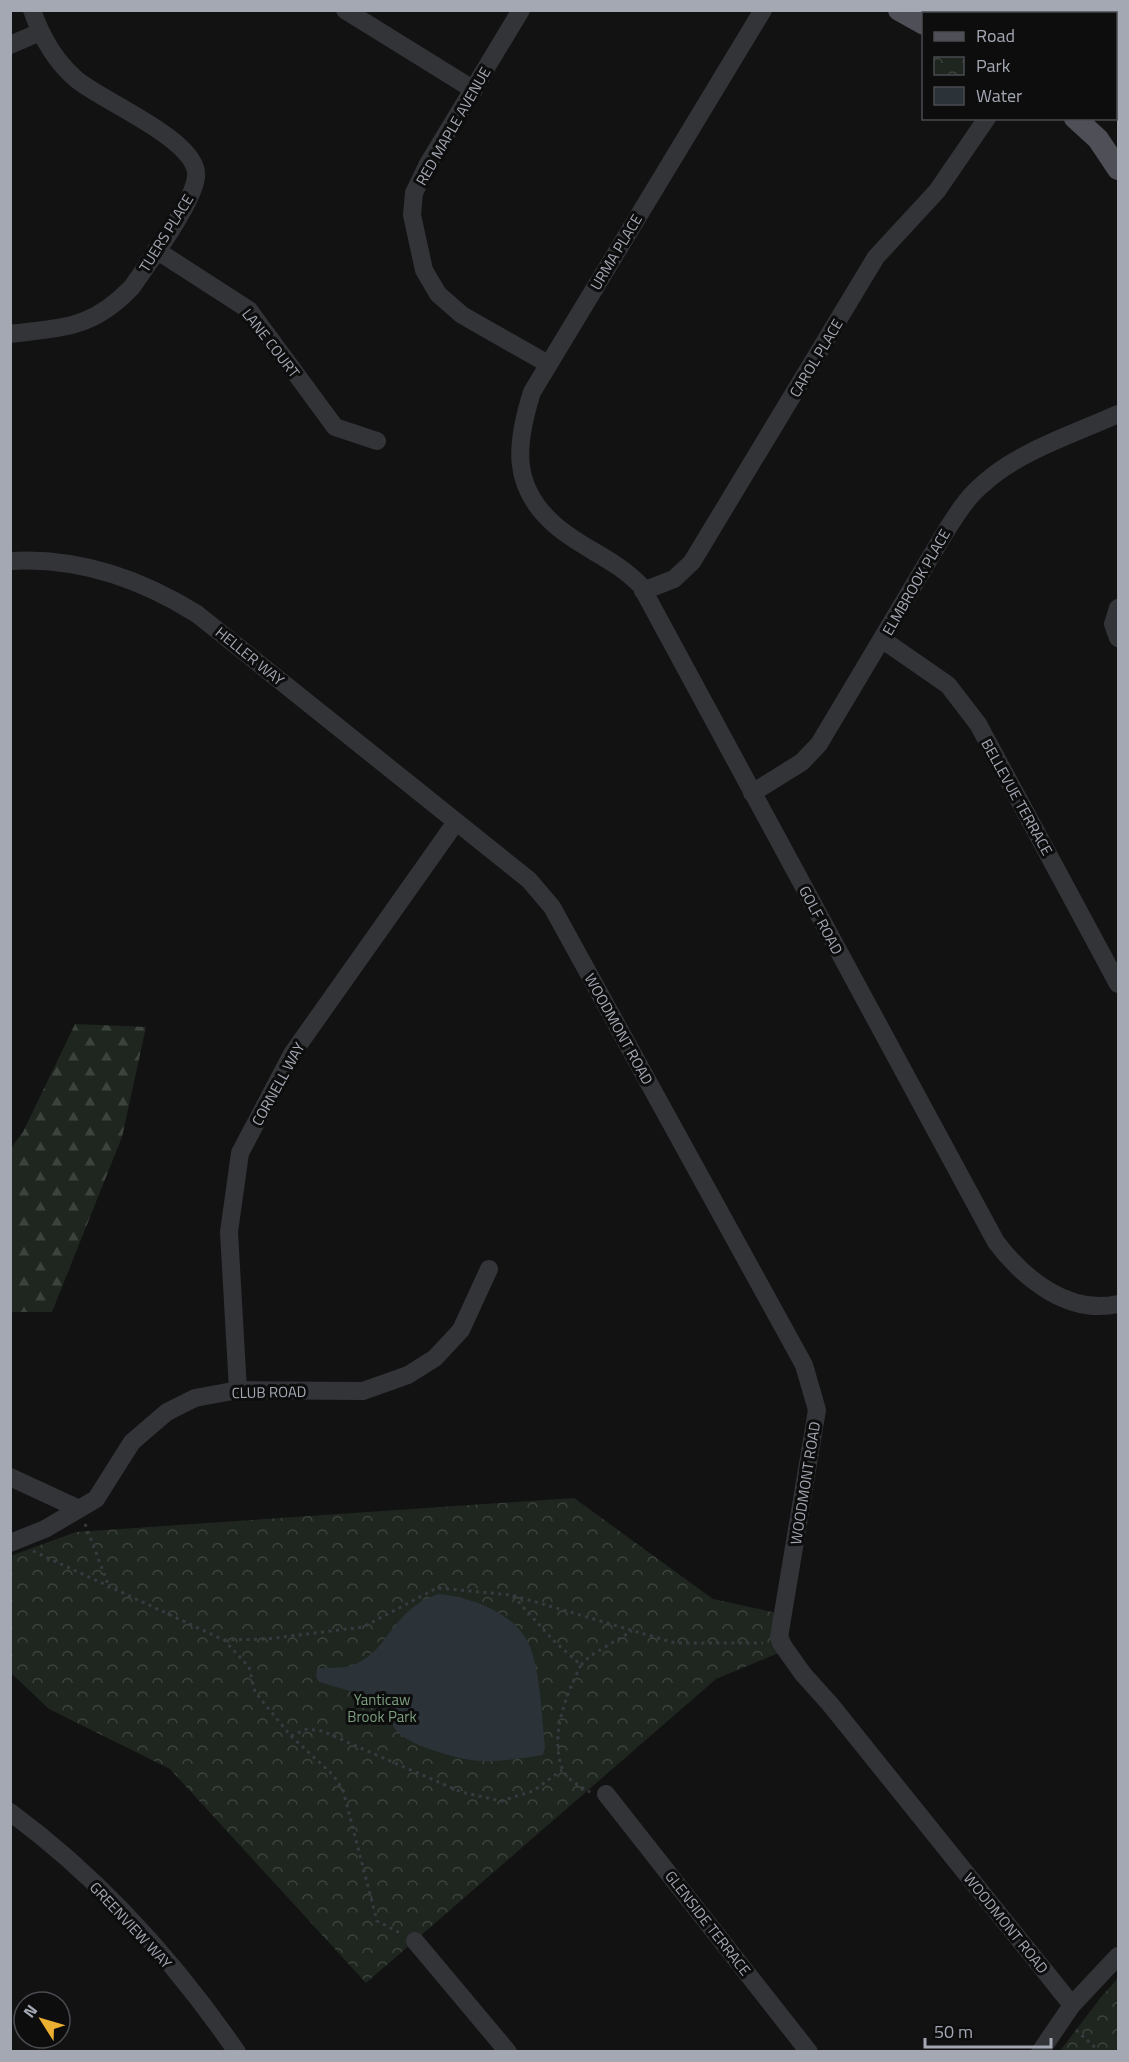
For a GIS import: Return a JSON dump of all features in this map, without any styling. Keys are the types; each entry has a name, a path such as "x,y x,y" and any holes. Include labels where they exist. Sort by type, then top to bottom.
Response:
{"main road":[{"path":"899,10 922,23"},
{"path":"1077,120 1098,139 1119,169"}],"street":[{"name":"TUERS PLACE","path":"10,334 79,325 93,320 120,300 132,287 156,250 195,185 197,174 192,157 177,143 74,78 40,32 32,10"},
{"path":"345,10 474,90"},
{"name":"RED MAPLE AVENUE","path":"521,10 428,164 414,193 412,214 421,259 438,294 462,315 548,364"},
{"name":"URMA PLACE","path":"537,506 523,480 518,456 522,424 529,402 548,364 763,10"},
{"path":"10,45 40,32"},
{"name":"CAROL PLACE","path":"643,591 674,579 692,562 876,257 937,191 986,120"},
{"name":"LANE COURT","path":"156,250 249,310 335,427 377,441"},
{"name":"ELMBROOK PLACE","path":"752,793 802,762 819,744 946,531 965,502 983,483 1015,461 1119,414"},
{"name":"GOLF ROAD","path":"537,506 556,526 628,572 643,591 996,1242 1032,1280 1061,1297 1092,1306 1119,1304"},
{"name":"HELLER WAY","path":"10,561 53,562 84,566 143,584 171,598 216,629 456,822"},
{"path":"1119,608 1113,624 1119,638"},
{"name":"BELLEVUE TERRACE","path":"882,640 948,685 978,724 1119,984"},
{"name":"CORNELL WAY","path":"238,1390 229,1232 240,1153 292,1054 456,822"},
{"name":"WOODMONT ROAD","path":"456,822 529,880 552,906 804,1365 817,1410 779,1637 781,1643 803,1674 830,1704 1072,2005"},
{"name":"CLUB ROAD","path":"11,1542 45,1529 96,1499 132,1442 167,1412 195,1398 238,1390 363,1391 408,1375 435,1358 461,1330 489,1269"},
{"path":"10,1477 79,1509"},
{"name":"GLENSIDE TERRACE","path":"606,1794 809,2052"},
{"name":"GREENVIEW WAY","path":"10,1812 50,1842 128,1917 237,2052"},
{"path":"415,1941 508,2052"},
{"path":"1040,2052 1072,2005 1119,1956"}],"path":[{"path":"79,1509 108,1584"},
{"path":"11,1542 108,1584 224,1640 249,1667 255,1692 291,1736 333,1774 343,1790 377,1921 415,1941"},
{"path":"224,1640 267,1639 363,1627 437,1588 512,1595 675,1643 781,1643"},
{"path":"512,1595 555,1642 581,1665"},
{"path":"606,1794 595,1795 577,1786 562,1770 558,1738 566,1700 581,1665 598,1651 633,1630"},
{"path":"291,1736 307,1730 322,1731 461,1792 501,1801 533,1791 562,1770"},
{"path":"1076,2030 1100,2052"}],"green space":[{"path":"75,1024 146,1027 122,1137 52,1312 11,1312 11,1148 23,1132"},
{"name":"Yanticaw Brook Park","path":"574,1498 713,1599 782,1614 793,1647 716,1679 366,1983 170,1769 49,1709 12,1674 10,1556 76,1532"},
{"path":"1118,1978 1118,2051 1060,2051 1101,1997"}],"water":[{"path":"438,1594 466,1599 494,1610 517,1627 526,1639 535,1663 539,1687 545,1748 543,1755 477,1761 435,1751 410,1741 398,1732 381,1700 319,1682 316,1677 317,1669 358,1663 378,1647 411,1608"}]}
